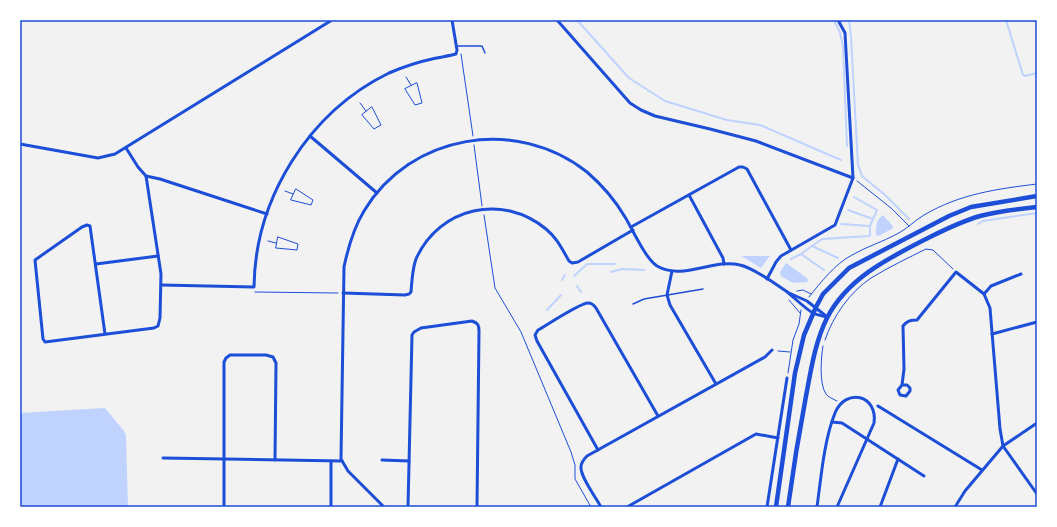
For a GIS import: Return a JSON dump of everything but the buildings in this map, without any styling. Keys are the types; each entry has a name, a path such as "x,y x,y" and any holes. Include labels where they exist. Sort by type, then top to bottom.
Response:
{"main road":[{"path":"776,507 796,373 804,335 813,313 824,294 849,268 949,216 971,207 1037,196"},
{"path":"788,507 795,449 810,372 820,334 836,303 852,284 876,266 959,223 980,216 1037,207"}],"street":[{"path":"20,144 98,158 115,154 332,20"},
{"path":"161,285 254,287 257,251 267,214 277,187 286,170 310,136 343,103 366,86 403,67 457,52 458,46 452,20"},
{"path":"557,20 630,103 641,110 655,116 756,142 853,178"},
{"path":"767,279 781,256 835,225 853,178 845,33 838,20"},
{"path":"310,136 377,192"},
{"path":"384,507 348,471 341,457 344,267 350,242 361,216 377,192 412,161 443,147 474,140 499,139 524,142 567,159 586,172 606,190 616,203 649,259 660,267 672,271 681,271 724,264 741,265 749,268 785,291 813,313 828,317"},
{"path":"105,334 91,228 89,225 82,227 35,260 43,339 47,342 154,328 158,326 160,318 161,285 146,176 126,148"},
{"path":"343,293 409,294 411,292 412,273 416,259 431,237 442,226 455,217 468,212 483,209 512,211 535,221 555,238 569,261 572,263 578,262 689,195 739,167 743,167 747,170 791,250"},
{"path":"146,176 160,178 267,214"},
{"path":"689,195 723,258 724,264"},
{"path":"96,264 158,256"},
{"path":"672,271 667,294 670,305 716,384"},
{"path":"902,385 907,385 910,388 910,391 906,396 903,396 898,392 899,387 902,385 904,369 903,326 906,322 917,320 956,272 984,294 990,308 1000,429 1003,446 1036,491"},
{"path":"984,294 991,286 1021,274"},
{"path":"785,291 807,301 828,317"},
{"path":"598,450 536,338 535,334 538,330 559,318 584,304 589,303 594,305 658,416"},
{"path":"408,507 412,335 421,328 472,321 476,322 478,325 477,507"},
{"path":"992,334 1037,322"},
{"path":"601,507 582,474 582,461 587,456 765,357 772,350"},
{"path":"224,507 224,360 228,356 233,354 266,355 273,357 276,363 275,460"},
{"path":"767,507 787,378"},
{"path":"817,507 826,448 832,422 840,404 850,398 863,398 868,401 875,417 872,430 837,507"},
{"path":"878,406 982,470"},
{"path":"832,422 842,423 924,476"},
{"path":"955,507 965,491 1003,446 1037,423"},
{"path":"627,507 756,434 778,438"},
{"path":"163,458 342,461"},
{"path":"880,507 898,459"},
{"path":"382,460 409,461"},
{"path":"331,461 331,507"}],"lane":[{"path":"458,46 482,46 485,53"},
{"path":"633,304 644,299 667,294 703,289"}],"path":[{"path":"458,46 474,140 494,288 521,332 571,452 575,465 575,479 591,507"},
{"path":"406,77 411,86"},
{"path":"417,83 422,103 415,105 405,88 411,86 417,83"},
{"path":"360,103 367,111"},
{"path":"372,107 381,125 374,129 362,115 367,111 372,107"},
{"path":"853,178 891,208 909,226"},
{"path":"296,189 313,200 311,206 291,200 293,194 296,189"},
{"path":"285,191 293,194"},
{"path":"278,237 298,244 296,250 276,248 277,243 278,237"},
{"path":"268,241 277,243"},
{"path":"840,404 825,393 823,384 823,344 830,325 856,291 870,279 926,249 933,250 956,272"},
{"path":"816,289 824,294"},
{"path":"787,378 793,340 799,324 800,314 790,301 785,291 804,290 811,294"},
{"path":"255,292 343,293"},
{"path":"836,303 842,308"},
{"path":"772,350 791,352"}],"water":[{"path":"883,215 893,228 879,236 876,235 876,229 879,219"},
{"path":"741,256 770,256 761,268"},
{"path":"786,263 807,278 807,282 793,283 781,276 780,272"},
{"path":"105,408 124,431 126,436 128,507 20,507 20,413"}],"waterway":[{"path":"577,20 629,78 665,101 727,120 760,125 841,160"},
{"path":"833,20 839,29 843,47 847,146"},
{"path":"849,20 858,165 862,176 885,195 909,219"},
{"path":"1006,20 1023,75 1025,76 1037,73"},
{"path":"854,197 877,210 873,219"},
{"path":"848,210 873,219 870,226"},
{"path":"978,224 983,221 1037,213"},
{"path":"812,246 822,239 870,236 870,226 841,224"},
{"path":"801,254 812,246 838,258"},
{"path":"791,259 801,254 824,270"},
{"path":"574,276 587,264 615,264"},
{"path":"611,272 622,269 644,270"},
{"path":"562,280 565,275"},
{"path":"577,286 581,292"},
{"path":"547,310 561,295"}]}
